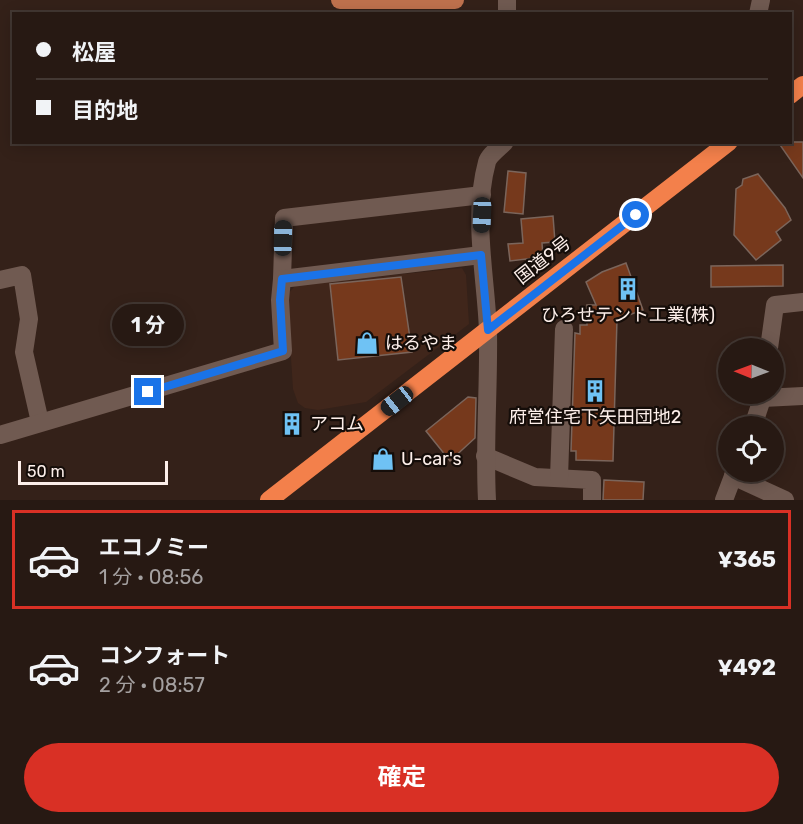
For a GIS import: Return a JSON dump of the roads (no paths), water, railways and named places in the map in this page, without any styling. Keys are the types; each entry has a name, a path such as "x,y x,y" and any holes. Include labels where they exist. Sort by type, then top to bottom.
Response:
{"highway":[{"name":"国道9号","path":"269,500 726,144"}],"main road":[{"path":"340,0 455,0"}],"street":[{"path":"487,500 485,456 488,330 481,255 482,195 487,160 503,144"},
{"path":"0,435 234,368 283,351 280,300 284,218 482,195"},
{"path":"282,279 481,255"},
{"path":"0,280 22,275 29,319 24,352 40,422"},
{"path":"770,338 775,305 803,302"},
{"path":"559,478 564,329"},
{"path":"784,396 803,396"},
{"path":"485,456 535,477 592,480 592,500"},
{"path":"724,500 731,482"},
{"path":"751,482 786,500"}],"place":[{"name":"ひろせテント工業(株)","path":"628,289"},
{"name":"はるやま","path":"367,343"},
{"name":"府営住宅下矢田団地2","path":"595,391"},
{"name":"アコム","path":"292,424"},
{"name":"U-car's","path":"383,459"}]}
